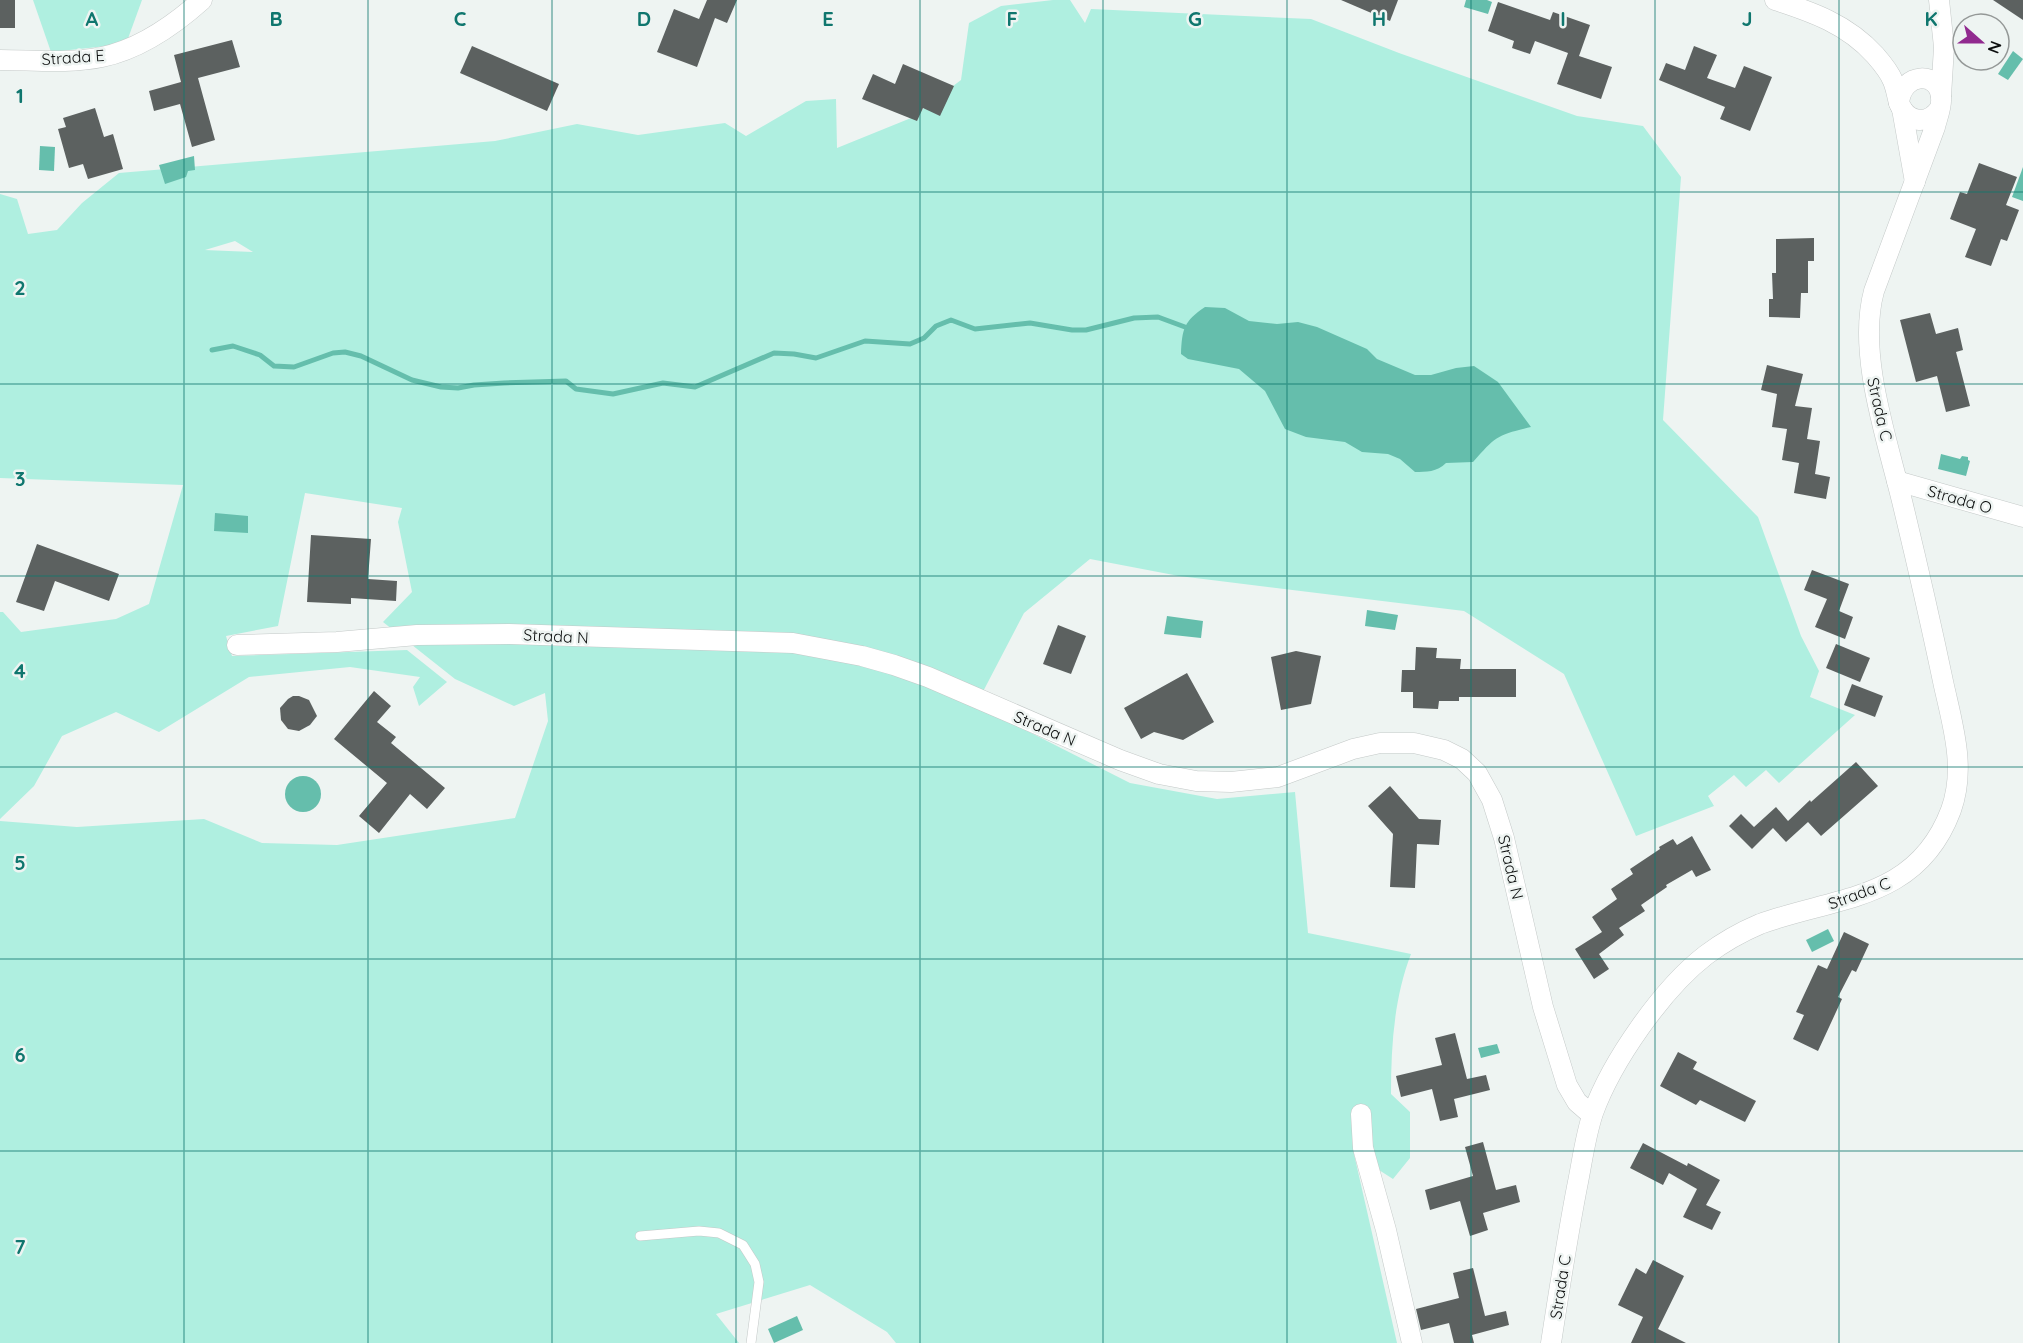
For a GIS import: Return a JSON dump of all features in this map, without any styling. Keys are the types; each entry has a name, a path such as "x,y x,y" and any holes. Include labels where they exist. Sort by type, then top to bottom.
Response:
{"street":[{"name":"Strada E","path":"0,60 85,59 119,53 152,38 202,0"},
{"path":"1775,0 1834,22 1867,46 1936,85 1941,102 1932,117 1919,121 1906,115 1889,73 1867,46"},
{"name":"Strada C","path":"1551,1343 1573,1207 1592,1115 1611,1075 1653,1011 1672,987 1703,957 1724,942 1761,924 1872,892 1890,884 1907,872 1922,858 1935,840 1947,819 1958,783 1955,735 1874,384 1868,345 1870,307 1876,282 1935,127 1941,102 1944,47 1939,0"},
{"path":"1915,182 1901,106 1903,88 1907,83 1922,79 1937,64 1944,47"},
{"name":"Strada O","path":"1897,481 2023,517"},
{"name":"Strada N","path":"237,645 337,642 417,635 509,633 793,644 850,654 894,665 1120,760 1159,774 1196,781 1231,782 1278,777 1353,749 1380,743 1414,743 1444,750 1462,759 1477,772 1492,800 1504,838 1543,1007 1567,1085 1577,1102 1592,1115"},
{"path":"1361,1114 1363,1148 1386,1230 1412,1343"}],"lane":[{"path":"640,1236 699,1231 719,1233 743,1245 755,1264 759,1282 752,1343"}],"shaded area":[{"path":"33,0 142,0 126,44 51,52"},
{"path":"1070,0 1085,23 1091,9 1311,19 1577,116 1643,126 1681,177 1663,420 1758,517 1801,636 1819,671 1810,697 1855,715 1779,783 1766,770 1746,787 1734,775 1708,796 1714,806 1636,836 1564,674 1464,611 1179,576 1090,559 1024,613 976,705 1130,783 1217,799 1295,792 1308,933 1411,954 1397,1005 1391,1094 1410,1112 1410,1158 1393,1179 1354,1154 1397,1343 896,1343 887,1332 810,1285 716,1314 739,1343 0,1343 0,821 77,827 204,819 262,843 337,845 515,818 548,721 545,693 514,706 455,679 383,622 412,592 398,522 402,508 305,493 278,626 226,636 232,656 407,650 447,682 419,706 413,687 420,677 350,667 249,677 159,732 116,712 62,736 34,786 0,819 0,612 3,612 21,632 116,619 149,604 183,485 0,478 0,194 17,199 28,234 57,230 82,203 119,173 495,141 577,124 638,135 725,123 746,136 806,101 836,99 837,148 911,118 961,80 969,23 1001,6","holes":["235,241 253,252 204,250"]},
{"path":"1466,0 1492,2 1488,14 1464,7"},
{"path":"2013,51 2023,59 2008,80 1998,74 2011,72"},
{"path":"40,146 55,147 54,171 39,170"},
{"path":"194,156 195,170 188,171 186,177 165,184 159,165"},
{"path":"2023,167 2023,201 2012,197"},
{"path":"1205,307 1225,308 1249,321 1277,324 1298,322 1317,327 1367,349 1377,359 1415,375 1431,375 1474,366 1498,382 1531,427 1498,438 1473,462 1446,463 1435,470 1423,472 1415,472 1400,459 1388,454 1362,452 1345,442 1306,437 1285,429 1265,391 1239,369 1188,359 1181,354 1183,332 1188,321"},
{"path":"1941,454 1960,459 1962,456 1968,457 1970,461 1966,476 1938,469"},
{"path":"215,513 248,516 248,533 214,531"},
{"path":"1367,610 1398,615 1395,630 1365,626"},
{"path":"1167,616 1203,621 1201,638 1164,634"},
{"path":"303,776 315,782 321,794 315,806 303,812 291,806 285,794 291,782"},
{"path":"1828,929 1834,941 1812,952 1806,940"},
{"path":"1497,1044 1500,1053 1481,1058 1478,1048"},
{"path":"797,1316 803,1330 774,1343 768,1329"}],"building":[{"path":"0,0 15,0 15,28 0,28"},
{"path":"707,0 737,0 727,23 715,18 697,67 657,52 674,9 699,19"},
{"path":"1341,0 1398,0 1390,21"},
{"path":"1993,0 2023,0 2023,20"},
{"path":"1498,2 1550,20 1553,12 1590,25 1579,56 1612,67 1601,99 1557,84 1568,53 1535,41 1530,54 1512,48 1514,41 1488,31"},
{"path":"232,40 240,67 198,78 215,140 192,147 180,104 154,111 149,91 181,82 174,55"},
{"path":"472,46 559,84 547,111 460,73"},
{"path":"1694,46 1717,55 1707,78 1735,88 1744,66 1772,77 1750,131 1720,119 1725,107 1659,80 1666,63 1685,70"},
{"path":"903,64 954,86 940,116 923,108 917,121 862,99 873,74 895,84"},
{"path":"95,108 104,137 113,134 123,169 88,179 83,164 69,168 58,129 66,127 63,118"},
{"path":"1979,163 2017,177 2006,205 2019,210 2007,241 2001,239 1991,266 1965,257 1976,229 1950,219 1960,192 1967,194"},
{"path":"1814,238 1814,261 1808,261 1808,293 1801,293 1800,318 1769,317 1769,299 1773,299 1772,273 1776,273 1776,239"},
{"path":"1930,313 1936,334 1958,328 1963,350 1956,352 1970,406 1946,412 1937,376 1916,382 1900,320"},
{"path":"1767,365 1803,374 1795,406 1812,408 1807,439 1820,441 1815,474 1830,477 1826,499 1794,493 1799,463 1782,460 1787,429 1772,427 1777,394 1761,390"},
{"path":"311,535 371,539 368,579 397,581 396,601 351,598 351,604 307,602"},
{"path":"37,544 119,574 109,601 55,581 44,611 16,602"},
{"path":"1812,570 1849,584 1839,611 1853,617 1845,639 1815,627 1827,599 1804,590"},
{"path":"1058,625 1086,636 1071,674 1043,664"},
{"path":"1836,644 1870,658 1860,682 1826,668"},
{"path":"1416,647 1437,648 1436,658 1461,659 1460,669 1516,669 1516,697 1459,697 1459,701 1439,701 1438,709 1413,708 1413,692 1401,692 1402,670 1415,670"},
{"path":"1296,651 1321,656 1311,704 1281,710 1271,657"},
{"path":"1187,673 1214,722 1183,740 1154,732 1141,739 1124,708"},
{"path":"1852,684 1883,696 1875,717 1844,705"},
{"path":"374,691 391,706 377,722 396,737 391,743 445,788 427,809 410,794 379,833 359,816 387,783 334,739"},
{"path":"293,696 309,700 317,716 310,725 299,731 288,729 281,720 280,708"},
{"path":"1856,762 1878,786 1821,836 1808,822 1786,842 1773,828 1752,849 1729,826 1741,814 1754,827 1776,807 1788,821"},
{"path":"1390,786 1419,819 1441,820 1439,845 1417,844 1415,888 1390,887 1393,834 1368,806"},
{"path":"1692,836 1711,870 1696,877 1692,870 1666,885 1667,887 1641,905 1645,911 1619,928 1624,935 1599,954 1609,969 1594,979 1575,949 1602,932 1592,917 1617,899 1611,889 1633,874 1630,869 1660,849 1659,847 1673,839 1677,845"},
{"path":"1844,932 1869,944 1856,972 1852,970 1838,997 1842,999 1818,1051 1793,1039 1804,1015 1796,1012 1818,965 1827,969"},
{"path":"1455,1033 1467,1079 1486,1075 1490,1090 1454,1099 1458,1117 1440,1121 1432,1089 1401,1097 1396,1076 1442,1065 1435,1038"},
{"path":"1678,1052 1697,1062 1693,1069 1756,1101 1745,1122 1700,1100 1696,1105 1660,1086"},
{"path":"1483,1142 1496,1190 1516,1185 1520,1202 1483,1213 1488,1230 1470,1236 1460,1201 1430,1210 1425,1190 1473,1176 1465,1147"},
{"path":"1643,1143 1720,1180 1706,1205 1721,1212 1712,1230 1683,1217 1697,1189 1669,1173 1663,1185 1630,1168"},
{"path":"1653,1260 1684,1276 1658,1329 1686,1343 1631,1343 1643,1317 1618,1305 1636,1268 1646,1274"},
{"path":"1473,1268 1485,1316 1506,1311 1509,1325 1472,1335 1474,1343 1454,1343 1449,1323 1421,1330 1416,1309 1459,1298 1453,1273"}],"waterway":[{"path":"212,350 233,346 260,355 274,366 294,367 333,353 345,352 361,356 412,380 441,387 458,388 504,383 566,381 576,389 613,394 663,383 695,387 774,353 816,358 865,341 910,344 924,338 936,326 951,320 975,329 1030,323 1086,330 1134,318 1158,317 1185,327"}]}
